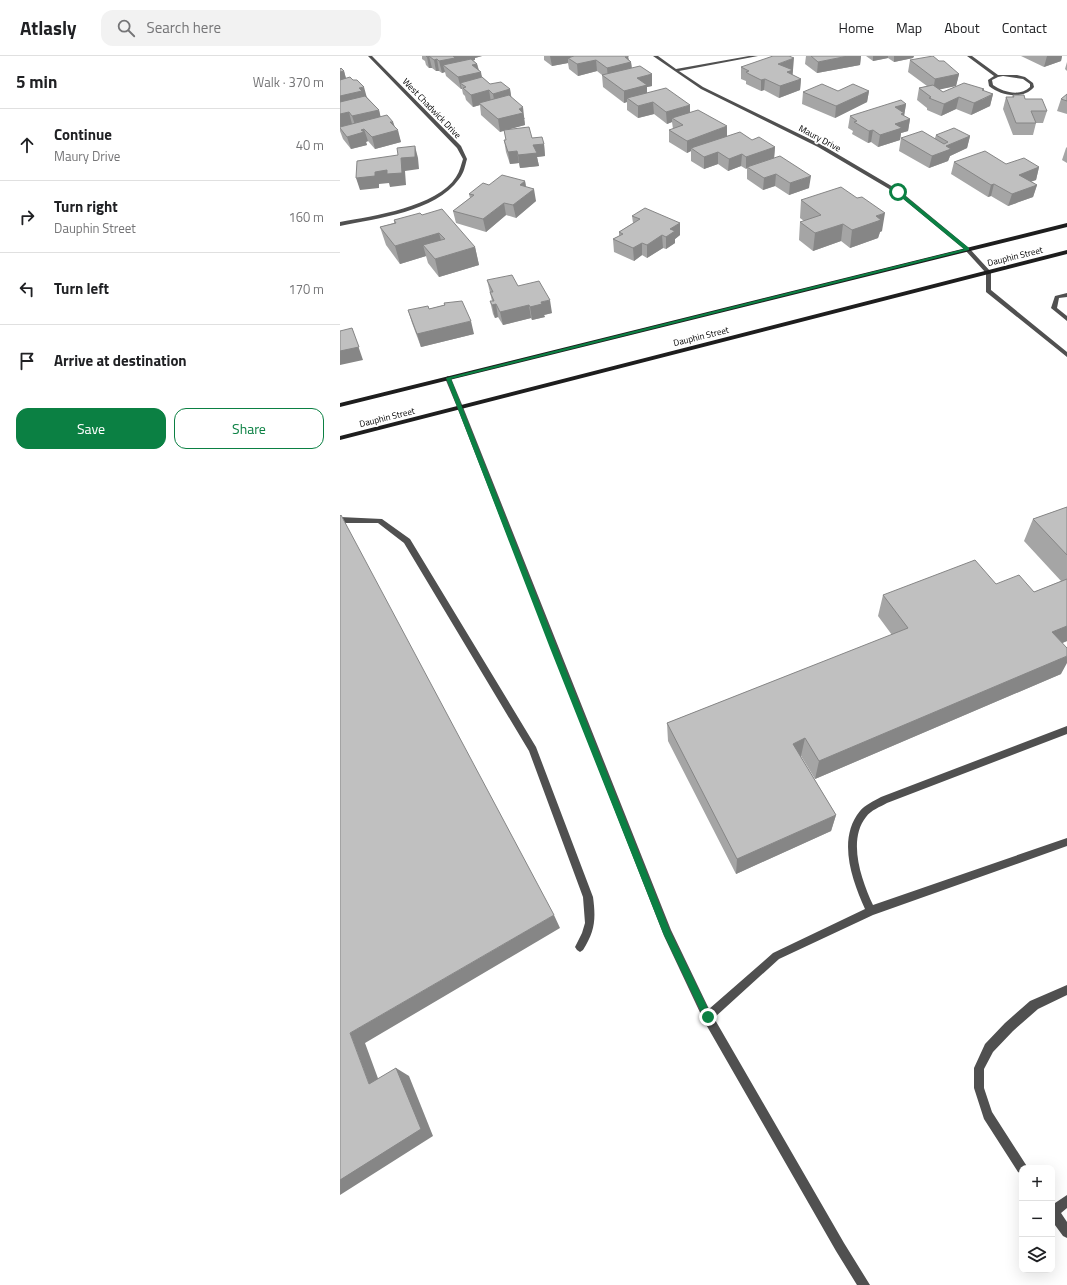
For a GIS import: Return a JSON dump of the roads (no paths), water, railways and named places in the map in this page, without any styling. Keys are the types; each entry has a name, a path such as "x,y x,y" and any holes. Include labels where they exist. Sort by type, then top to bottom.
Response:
{"main road":[{"name":"Dauphin Street","path":"340,404 1067,225"},
{"name":"Dauphin Street","path":"340,438 1067,252"}],"street":[{"name":"West Chadwick Drive","path":"340,224 394,213 422,204 440,194 458,179 465,159 459,147 370,56"},
{"name":"Maury Drive","path":"656,56 702,88 820,146 898,192 967,249 988,272"},
{"path":"676,70 756,56"},
{"path":"969,56 997,76 1017,76 1028,81 1032,87 1020,93 1000,91 994,89 989,83 990,80 997,76"},
{"path":"988,272 988,291 1067,355"},
{"path":"1067,295 1057,298 1054,308 1067,319"},
{"path":"448,378 667,933 708,1017 840,1248 864,1285"},
{"path":"340,520 380,521 407,542 533,750 588,897 591,919 587,936 580,947"},
{"path":"871,911 862,892 852,854 856,831 864,814 884,800 897,794 1067,730"},
{"path":"708,1017 776,956 871,911 1067,842"},
{"path":"1020,1165 988,1115 979,1088 978,1068 990,1048 1009,1027 1034,1005 1067,990"},
{"path":"1055,1210 1067,1201"},
{"path":"1055,1216 1067,1232"}]}
